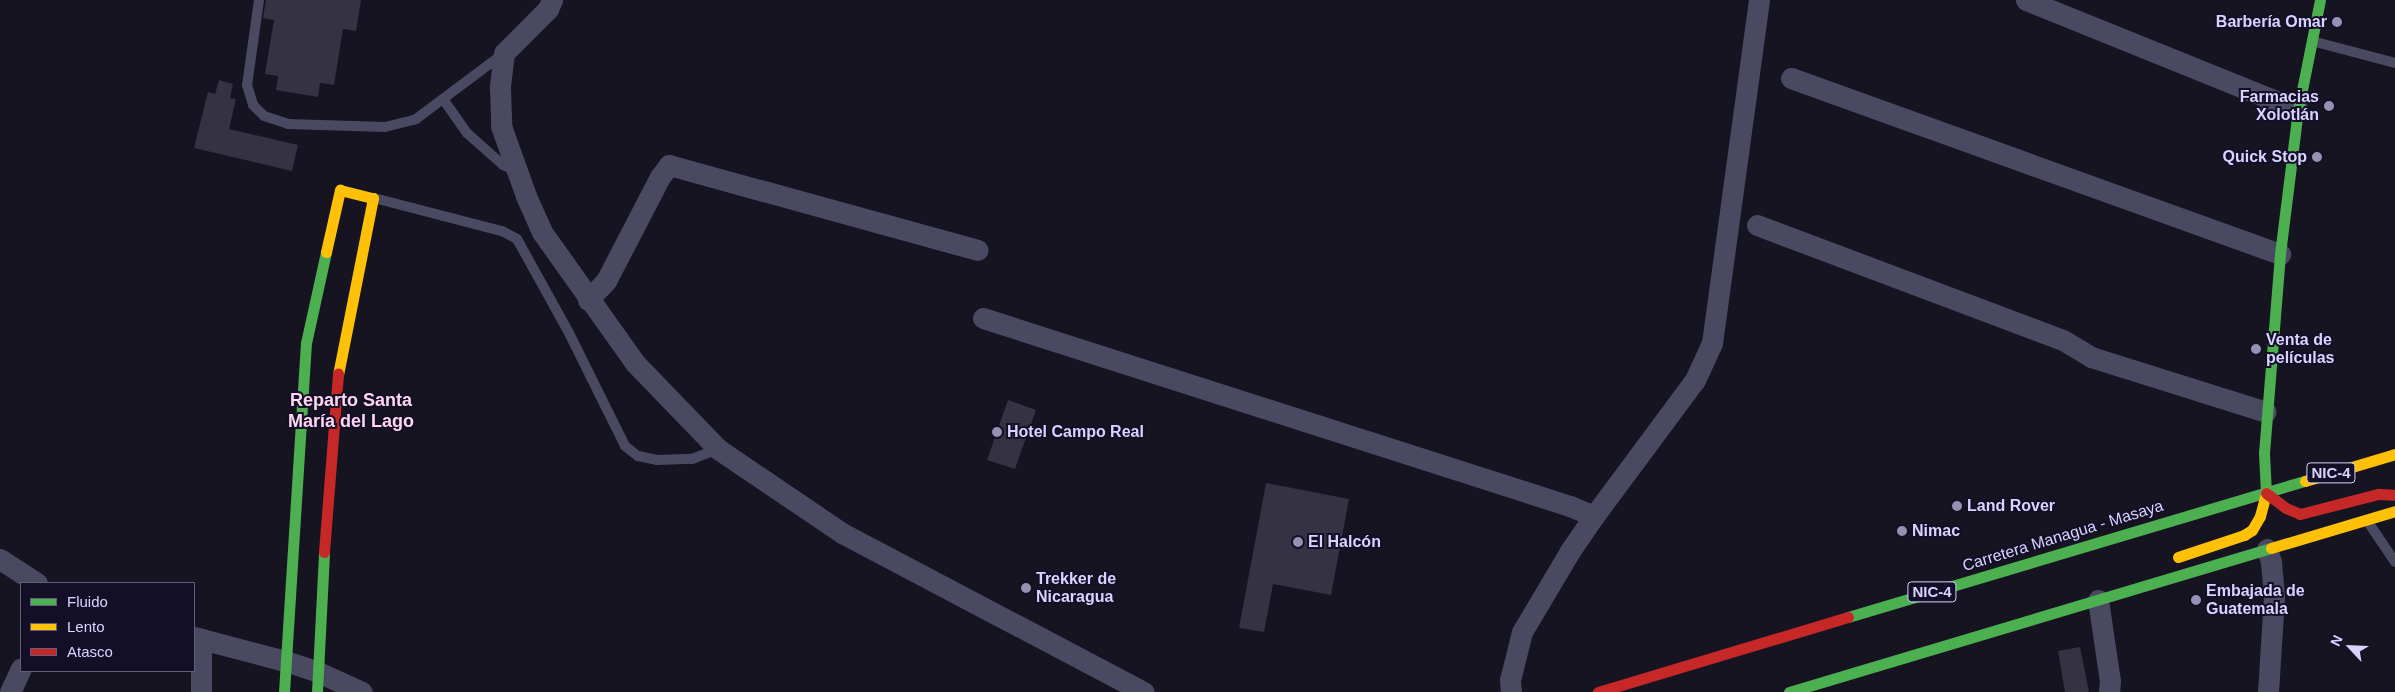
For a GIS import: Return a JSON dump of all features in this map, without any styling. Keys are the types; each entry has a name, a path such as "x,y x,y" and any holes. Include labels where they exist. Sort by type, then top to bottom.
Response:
{"main road":[{"path":"2166,561 2248,533 2257,523 2266,493 2264,453 2266,412 2280,254 2298,110 2320,0"},
{"path":"284,692 306,343 340,190 373,198 337,377 326,502 317,682"},
{"name":"Carretera Managua - Masaya","path":"1598,692 2395,454"},
{"path":"2266,493 2286,508 2300,514 2378,494 2395,495"},
{"path":"1793,691 2395,511"},
{"path":"2121,592 2136,574"}],"street":[{"path":"552,0 548,10 504,53 500,88 501,126 526,196 542,232 588,300 635,363 718,449 842,533 1144,692"},
{"path":"1511,692 1510,680 1522,632 1570,551 1594,516 1695,380 1712,343 1759,0"},
{"path":"2026,0 2298,110"},
{"path":"1791,78 2280,254"},
{"path":"588,300 606,281 660,177 669,165 978,250"},
{"path":"1757,225 2063,340 2091,357 2266,412"},
{"path":"983,318 1570,506 1594,516"},
{"path":"2267,549 2271,562 2274,597 2268,692"},
{"path":"0,559 34,582"},
{"path":"2098,600 2110,681 2109,692"},
{"path":"201,692 197,638 285,661 317,682 362,692"},
{"path":"10,692 20,670"}],"lane":[{"path":"259,0 247,85 253,105 264,116 288,124 385,127 416,119 504,53"},
{"path":"2311,41 2395,63"},
{"path":"443,99 467,133 503,165 518,172"},
{"path":"373,198 502,230 517,239 569,333 625,446 638,456 657,460 692,459 718,449"},
{"path":"2366,519 2395,562"}],"building":[{"path":"266,0 361,0 356,31 343,29 334,85 320,83 318,97 276,90 278,76 265,74 274,20 263,18"},
{"path":"219,80 233,84 230,98 236,99 229,129 298,145 292,171 194,148 208,92 215,94"},
{"path":"1008,400 1036,410 1015,469 987,460"},
{"name":"El Halcón","path":"1266,483 1349,499 1331,595 1273,584 1264,632 1239,628"},
{"path":"2080,647 2089,692 2065,692 2058,651"}],"traffic: fast":[{"path":"2266,493 2264,453 2280,254 2298,110 2320,0"},
{"path":"284,692 306,343 326,252"},
{"path":"1848,617 2305,481"},
{"path":"1789,692 2271,548"},
{"path":"317,692 324,552"}],"traffic: slow":[{"path":"326,252 340,190 373,198 338,374"},
{"path":"2305,481 2395,454"},
{"path":"2178,557 2244,535 2252,530 2260,516 2266,493"},
{"path":"2271,548 2395,511"}],"traffic: jam":[{"path":"324,552 338,374"},
{"path":"2266,493 2286,508 2300,514 2378,494 2395,495"},
{"path":"1598,692 1848,617"}],"place":[{"name":"Barbería Omar","path":"2337,22"},
{"name":"Farmacias Xolotlán","path":"2329,106"},
{"name":"Quick Stop","path":"2317,157"},
{"name":"Venta de películas","path":"2256,349"},
{"name":"Hotel Campo Real","path":"997,432"},
{"name":"Land Rover","path":"1957,506"},
{"name":"Nimac","path":"1902,531"},
{"name":"El Halcón","path":"1298,542"},
{"name":"Trekker de Nicaragua","path":"1026,588"},
{"name":"Embajada de Guatemala","path":"2196,600"}],"district":[{"name":"Reparto Santa María del Lago","path":"351,411"}]}
